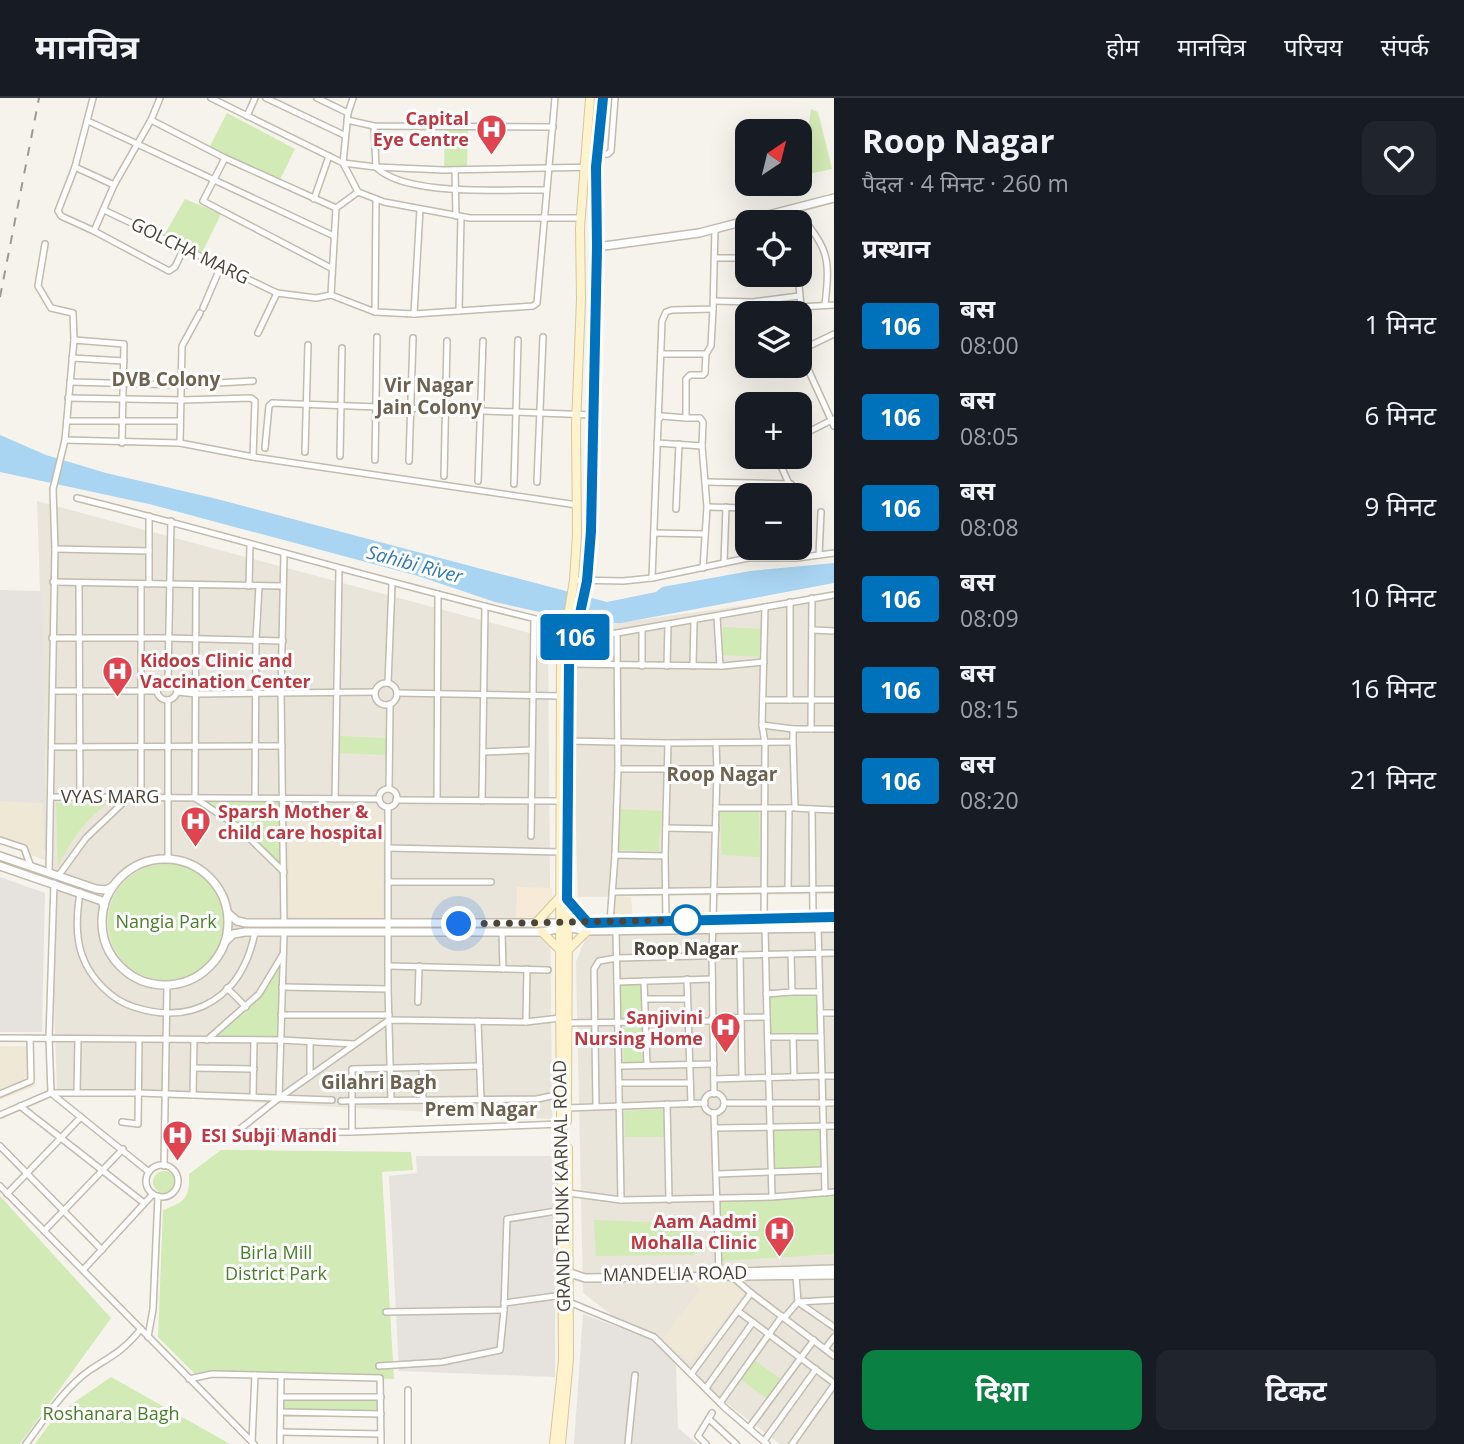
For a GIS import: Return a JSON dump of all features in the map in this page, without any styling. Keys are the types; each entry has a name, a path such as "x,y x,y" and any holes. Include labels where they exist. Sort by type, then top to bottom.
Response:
{"main road":[{"path":"542,932 564,950 587,927 563,898 560,801 561,660 573,585 577,531 580,218 590,98"},
{"path":"592,479 596,167 603,98"},
{"path":"536,923 563,898 569,664 587,581 592,489"},
{"name":"GRAND TRUNK KARNAL ROAD","path":"554,1444 563,1360 569,1193 563,898"},
{"name":"GRAND TRUNK KARNAL ROAD","path":"564,1021 561,1094 567,1273"},
{"name":"GRAND TRUNK KARNAL ROAD","path":"562,1444 569,1359 566,1299"}],"street":[{"path":"93,98 75,167 59,214 169,271 175,267 184,248"},
{"path":"94,231 114,185 151,120 159,100 151,98"},
{"path":"211,98 343,163 455,170 596,167"},
{"path":"247,116 255,98"},
{"path":"266,98 344,135"},
{"path":"317,98 348,113"},
{"path":"354,98 344,135 343,163 358,192 376,199 459,216 580,218"},
{"path":"358,192 336,208 331,295 375,312 414,314 535,305 538,301 555,98"},
{"path":"597,155 611,151 615,98"},
{"path":"151,120 225,158 336,208"},
{"path":"347,120 374,126 553,127"},
{"path":"88,121 334,236"},
{"path":"374,126 376,167 387,177 402,183 435,188 546,190"},
{"path":"314,199 329,156"},
{"path":"225,158 203,201 331,268"},
{"path":"75,167 114,185"},
{"path":"455,170 459,216 459,311"},
{"path":"597,247 715,229 834,198"},
{"path":"375,312 376,199"},
{"path":"795,208 824,248 828,261 825,305"},
{"path":"414,314 420,209"},
{"name":"GOLCHA MARG","path":"104,210 277,293 310,298 331,295"},
{"path":"686,418 687,377 705,374 706,354 710,350 715,301 715,229"},
{"path":"46,244 38,286 50,307 73,313 74,340 65,440 53,489 55,549 49,873"},
{"path":"715,258 735,258"},
{"path":"180,443 182,346 221,266"},
{"path":"799,287 799,301"},
{"path":"258,333 277,293"},
{"path":"715,301 752,302 799,296"},
{"path":"812,306 834,305"},
{"path":"652,578 662,321 666,312 671,310 713,309"},
{"path":"812,345 834,334"},
{"path":"375,460 377,337"},
{"path":"537,482 542,337"},
{"path":"409,461 412,338"},
{"path":"74,340 124,344 122,443"},
{"path":"514,484 518,340"},
{"path":"444,476 447,341"},
{"path":"478,481 483,341"},
{"path":"305,452 307,345"},
{"path":"340,456 342,348"},
{"path":"661,354 706,354"},
{"path":"72,358 124,360"},
{"path":"812,378 833,422 812,431"},
{"path":"70,382 182,385 253,381"},
{"path":"68,398 253,398 253,457"},
{"path":"265,448 270,405 307,404 593,415"},
{"path":"659,419 662,416 703,420 702,446 707,507 704,568"},
{"path":"67,421 180,421"},
{"path":"65,440 180,443 253,457 577,505"},
{"path":"657,443 702,446"},
{"path":"676,509 679,444"},
{"path":"706,482 748,483"},
{"path":"78,498 171,521 391,584 557,624"},
{"path":"707,507 735,507"},
{"path":"724,563 726,507"},
{"path":"818,555 821,512"},
{"path":"149,516 149,584"},
{"path":"168,680 171,521"},
{"path":"577,531 591,531"},
{"path":"654,533 705,534"},
{"path":"249,586 250,544"},
{"path":"55,549 149,551"},
{"path":"812,556 834,552"},
{"path":"284,553 281,692 284,923"},
{"path":"573,585 587,581 652,578 738,560"},
{"path":"335,799 339,569"},
{"path":"53,582 283,586"},
{"path":"79,583 80,797"},
{"path":"141,584 141,797"},
{"path":"388,683 391,584"},
{"path":"196,585 195,798 243,831 284,872"},
{"path":"255,798 259,586"},
{"path":"436,800 438,594"},
{"path":"576,633 617,633 834,595"},
{"path":"811,729 812,598"},
{"path":"790,602 790,700"},
{"path":"482,801 485,606"},
{"path":"764,919 765,743 762,725 765,607"},
{"path":"717,617 720,666"},
{"path":"531,835 534,619"},
{"path":"693,666 694,621"},
{"path":"667,666 668,625"},
{"path":"642,629 642,666"},
{"path":"812,631 834,631"},
{"path":"610,922 618,769 617,633"},
{"path":"52,638 283,641"},
{"path":"569,664 720,666 764,662"},
{"path":"169,700 159,696 158,684 168,680 174,683 177,692"},
{"path":"375,692 380,685 388,683 397,693 390,704 389,789"},
{"path":"53,691 157,691"},
{"path":"177,692 375,692"},
{"path":"168,858 169,700 177,692"},
{"path":"375,692 381,703 390,704"},
{"path":"397,693 561,696"},
{"path":"763,700 834,700"},
{"path":"762,725 793,729 834,729"},
{"path":"789,888 793,729"},
{"path":"568,741 793,742"},
{"path":"666,921 668,743"},
{"path":"715,1094 712,956 718,770 716,743"},
{"path":"52,747 282,746"},
{"path":"483,752 531,750"},
{"path":"618,769 765,769"},
{"path":"388,807 383,806 379,799 382,791 389,789 394,792 396,800"},
{"name":"VYAS MARG","path":"52,797 379,799"},
{"path":"51,1093 49,1038 56,879 86,838 129,797"},
{"path":"391,1100 388,807 396,800 560,801"},
{"path":"716,808 834,810"},
{"path":"812,808 813,916"},
{"path":"666,828 716,829"},
{"path":"0,839 24,848 32,867"},
{"path":"388,848 560,852"},
{"path":"615,855 665,856"},
{"path":"0,856 49,873 80,892 102,901 104,906"},
{"path":"225,942 228,913 220,891 203,872 185,863 168,858 142,864 121,876 104,906 104,937 113,958 128,973 147,983 167,986 196,978 212,965 225,942 233,934 255,932 536,923 616,931 834,928"},
{"path":"0,866 96,889 106,890 113,886"},
{"path":"389,883 491,882"},
{"path":"612,892 834,888"},
{"path":"80,892 78,937 82,957 89,970 112,996 126,1004 166,1014 197,1010 227,988 249,961 255,932"},
{"path":"228,913 237,921 246,923 502,933 542,932 564,925"},
{"path":"587,927 610,922 834,917"},
{"path":"818,928 825,1193"},
{"path":"765,929 772,1197"},
{"path":"616,931 621,1200"},
{"path":"279,1098 284,933"},
{"path":"502,933 503,969"},
{"path":"596,1105 594,967 599,961 617,958 834,953"},
{"path":"207,1040 259,994 283,954"},
{"path":"791,954 792,992"},
{"path":"740,955 742,1077"},
{"path":"388,966 548,970"},
{"path":"418,1002 419,967"},
{"path":"526,1022 527,970"},
{"path":"687,979 691,1104"},
{"path":"617,982 712,979"},
{"path":"644,981 647,1065"},
{"path":"164,1166 167,986"},
{"path":"282,987 388,989"},
{"path":"227,988 246,1007"},
{"path":"766,994 819,992"},
{"path":"646,999 687,999"},
{"path":"820,1013 834,1013"},
{"path":"281,1014 595,1023 766,1017"},
{"path":"389,1017 235,1133 352,1132 562,1124"},
{"path":"478,1021 481,1099"},
{"path":"768,1037 821,1037"},
{"path":"793,1037 794,1077"},
{"path":"0,1038 281,1040 355,1044"},
{"path":"0,1094 31,1081 30,1038"},
{"path":"77,1093 78,1039"},
{"path":"122,1122 138,1124 139,1040"},
{"path":"193,1095 194,1040"},
{"path":"254,1040 254,1097"},
{"path":"646,1043 688,1041"},
{"path":"310,1042 310,1076"},
{"path":"620,1066 713,1064"},
{"path":"352,1132 352,1069 480,1066"},
{"path":"422,1067 423,1100"},
{"path":"194,1068 254,1069"},
{"path":"714,1079 834,1076"},
{"path":"619,1083 690,1083"},
{"path":"51,1093 149,1171"},
{"path":"0,1115 51,1093 139,1093 332,1100"},
{"path":"341,1101 537,1099 561,1094"},
{"path":"715,1094 722,1097 724,1103 723,1109 715,1113 709,1111 705,1103 708,1096 715,1094"},
{"path":"567,1108 705,1103"},
{"path":"724,1103 834,1103"},
{"path":"667,1104 669,1200"},
{"path":"20,1106 144,1203"},
{"path":"715,1113 719,1275"},
{"path":"7,1194 81,1116"},
{"path":"716,1128 834,1126"},
{"path":"0,1146 102,1250"},
{"path":"44,1231 123,1149"},
{"path":"83,1270 144,1203 155,1195 169,1195 177,1184 174,1172 164,1166 155,1167 149,1171 146,1182 155,1195 158,1276 156,1309 148,1337"},
{"path":"717,1174 824,1170"},
{"path":"0,1186 253,1443"},
{"path":"569,1193 621,1200 669,1200 834,1192"},
{"path":"379,1366 442,1362 500,1350 507,1219 563,1210"},
{"name":"MANDELIA ROAD","path":"719,1275 734,1278 834,1272"},
{"name":"MANDELIA ROAD","path":"567,1273 585,1278 834,1272"},
{"path":"796,1276 797,1302"},
{"path":"734,1278 834,1356"},
{"path":"692,1373 751,1293"},
{"path":"386,1312 504,1306 566,1299 644,1331 662,1344 720,1403 765,1442 816,1369"},
{"path":"720,1403 769,1334 797,1302 834,1300"},
{"path":"797,1302 834,1327"},
{"path":"738,1311 834,1384 792,1444"},
{"path":"706,1388 753,1322"},
{"path":"26,1444 53,1407 89,1370 116,1355 141,1329"},
{"path":"825,1349 834,1336"},
{"path":"749,1428 814,1340"},
{"path":"189,1379 211,1374 380,1378 381,1444"},
{"path":"628,1444 635,1375"},
{"path":"253,1443 255,1376"},
{"path":"280,1444 281,1376"},
{"path":"408,1390 408,1444"},
{"path":"281,1397 381,1397"},
{"path":"281,1412 381,1413"},
{"path":"706,1444 698,1436 710,1416 736,1444"},
{"path":"281,1432 381,1434"}],"shaded area":[{"path":"37,501 548,638 552,1119 57,1091"},
{"path":"0,590 42,591 47,851 0,835"},
{"path":"834,593 834,894 578,897 573,736 574,657 581,628"},
{"path":"0,801 43,803 45,860 0,844"},
{"path":"289,804 375,805 384,814 382,918 289,916"},
{"path":"0,877 45,893 42,1032 0,1032"},
{"path":"517,887 552,888 552,901 535,920 516,918"},
{"path":"614,896 631,897 633,919 613,920"},
{"path":"834,930 834,1444 780,1444 583,1293 576,962 587,935"},
{"path":"0,1046 33,1046 35,1086 0,1100"},
{"path":"416,1156 555,1156 555,1377 399,1371 389,1176 417,1173"},
{"path":"689,1281 732,1282 745,1293 691,1362 662,1339 700,1290"},
{"path":"583,1314 650,1339 676,1365 678,1428 697,1444 574,1444"}],"green space":[{"path":"811,109 818,112 832,169 812,173 812,119 810,119"},
{"path":"227,113 295,149 278,184 207,152"},
{"path":"445,129 468,129 467,170 444,170"},
{"path":"185,199 221,214 201,255 162,239"},
{"path":"723,627 761,629 759,657 721,655"},
{"path":"340,736 387,738 386,755 339,753"},
{"path":"203,800 280,801 282,867 246,831"},
{"path":"56,803 107,804 91,817 79,832 58,866"},
{"path":"620,809 662,811 659,851 619,850"},
{"path":"720,810 759,811 760,857 722,855"},
{"name":"Nangia Park","path":"166,864 188,868 207,881 220,900 224,922 220,944 207,963 188,976 166,980 144,976 125,963 112,944 108,922 112,900 125,881 144,868"},
{"path":"279,966 278,1037 214,1036 256,1000"},
{"path":"643,982 645,1016 621,1018 619,983"},
{"path":"818,993 819,1035 769,1036 768,995"},
{"path":"623,1028 642,1028 643,1062 624,1063"},
{"path":"668,1109 667,1137 625,1137 624,1111"},
{"path":"820,1128 822,1169 774,1171 773,1129"},
{"name":"Birla Mill District Park","path":"221,1150 411,1152 413,1170 382,1172 394,1379 194,1373 158,1337 163,1210 185,1198 189,1174"},
{"path":"164,1171 174,1178 175,1182 168,1192 164,1193 154,1186 153,1182 160,1172"},
{"path":"834,1194 834,1254 721,1261 719,1202"},
{"path":"0,1196 111,1318 20,1444 0,1444"},
{"path":"594,1220 695,1224 695,1255 596,1256"},
{"path":"754,1360 781,1379 767,1399 740,1379"},
{"name":"Roshanara Bagh","path":"111,1377 230,1444 35,1444 56,1415"},
{"path":"377,1399 377,1417 285,1417 284,1400"}],"water":[{"name":"Sahibi River","path":"0,435 46,455 106,473 213,498 607,602 656,592 662,587 750,571 834,563 834,583 621,623 589,623 495,602 418,576 149,504 0,472"}],"railway":[{"path":"0,297 39,98"}],"bus line":[{"name":"106","path":"603,98 596,167 591,531 587,581 569,658 567,899 588,923 834,917"}],"place":[{"name":"Capital Eye Centre","path":"492,156"},
{"name":"Kidoos Clinic and Vaccination Center","path":"117,698"},
{"name":"Sparsh Mother & child care hospital","path":"195,849"},
{"name":"Roop Nagar","path":"686,920"},
{"name":"Sanjivini Nursing Home","path":"726,1055"},
{"name":"ESI Subji Mandi","path":"178,1163"},
{"name":"Aam Aadmi Mohalla Clinic","path":"780,1259"}],"district":[{"name":"DVB Colony","path":"166,379"},
{"name":"Vir Nagar Jain Colony","path":"429,396"},
{"name":"Roop Nagar","path":"722,774"},
{"name":"Gilahri Bagh","path":"379,1082"},
{"name":"Prem Nagar","path":"481,1109"}],"route":[{"path":"459,924 690,920 686,920"}]}
